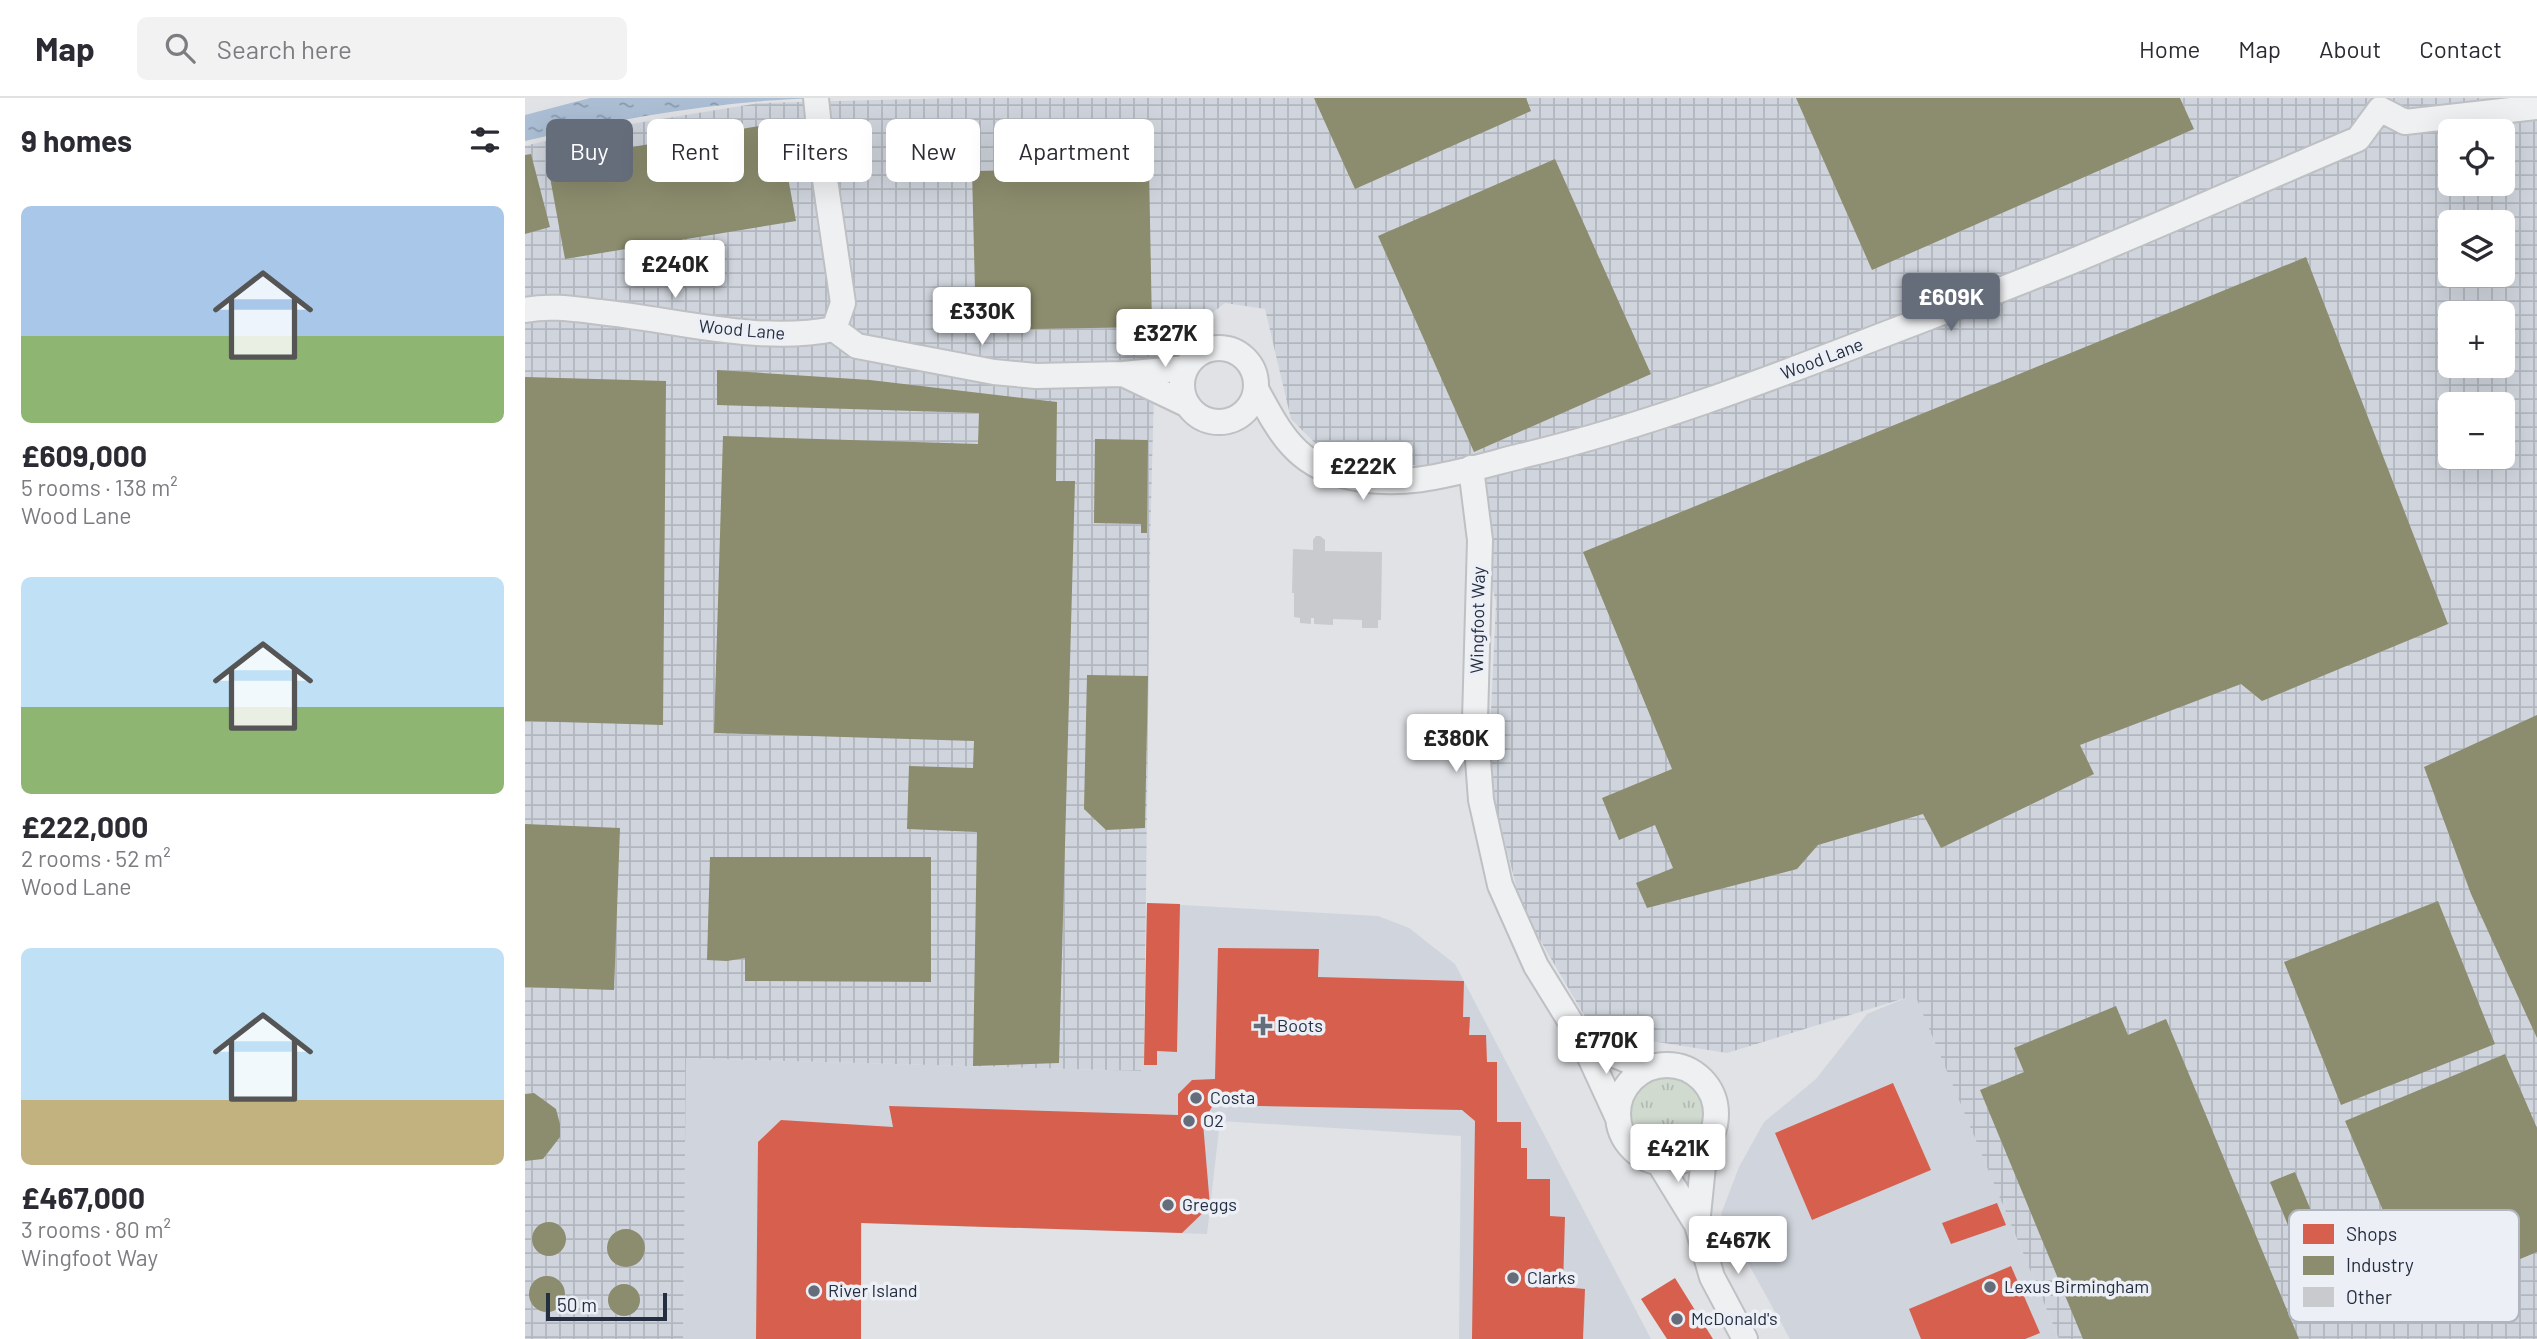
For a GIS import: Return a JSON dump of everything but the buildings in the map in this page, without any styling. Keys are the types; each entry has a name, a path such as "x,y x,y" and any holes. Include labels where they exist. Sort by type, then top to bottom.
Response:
{"street":[{"path":"2378,103 2405,122 2537,107"},
{"name":"Wood Lane","path":"1256,389 1281,434 1297,452 1318,466 1342,475 1380,482 1417,481 1559,447 1657,419 1797,369 2069,263 2358,139 2378,103"},
{"path":"817,107 843,303 835,329 857,346 994,372 1036,376 1123,374 1187,368"},
{"name":"Wood Lane","path":"525,310 544,306 701,327 804,335 835,329"},
{"path":"1123,374 1188,405 1199,416 1208,420 1230,420 1248,409 1256,389 1256,379 1247,361 1228,349 1217,348 1194,358 1182,380 1188,405"},
{"name":"Wood Lane","path":"1230,420 1281,434"},
{"name":"Wingfoot Way","path":"1471,468 1480,540 1475,720 1481,800 1500,885 1536,966 1583,1042 1617,1116"},
{"path":"1583,1042 1646,1068"},
{"path":"1668,1064 1696,1073 1715,1100 1717,1117 1713,1133 1705,1146 1691,1157 1675,1163 1659,1163 1643,1157 1630,1147 1621,1133 1617,1116 1624,1088 1634,1076 1646,1068 1668,1064"},
{"path":"1697,1225 1705,1146"},
{"path":"1659,1163 1697,1225 1712,1277 1745,1339"}],"shaded area":[{"path":"953,98 2537,98 2537,1339 2059,1339 1915,995 1727,1053 1594,1032 1522,909 1488,776 1496,602 1464,480 1410,464 1324,452 1291,419 1265,309 1225,303 1155,357 1150,543 1144,1065 1141,1071 686,1058 683,1339 525,1339 525,146 546,141 546,182 633,182 633,124 647,121 647,182 744,182 744,119 661,119 759,103"},
{"path":"1147,903 1378,916 1409,928 1455,964 1651,1339 1459,1339 1461,1136 1220,1121 1207,1234 862,1223 861,1339 683,1339 685,1058 1141,1071 1144,1064"},
{"path":"1915,994 2059,1339 1790,1339 1721,1214 1739,1167 1764,1122 1816,1079 1867,1014"}],"green space":[{"path":"1667,1071 1683,1075 1697,1084 1706,1098 1710,1114 1706,1130 1697,1144 1683,1153 1667,1157 1651,1153 1637,1144 1628,1130 1624,1114 1628,1098 1637,1084 1651,1075"}],"water":[{"path":"590,98 817,98 743,103 631,119 546,119 546,136 525,141 525,115"}],"place":[{"name":"Boots","path":"1263,1026"},
{"name":"Costa","path":"1196,1098"},
{"name":"O2","path":"1189,1121"},
{"name":"Greggs","path":"1168,1205"},
{"name":"Clarks","path":"1513,1278"},
{"name":"Lexus Birmingham","path":"1990,1287"},
{"name":"River Island","path":"814,1291"},
{"name":"McDonald's","path":"1677,1319"}]}
